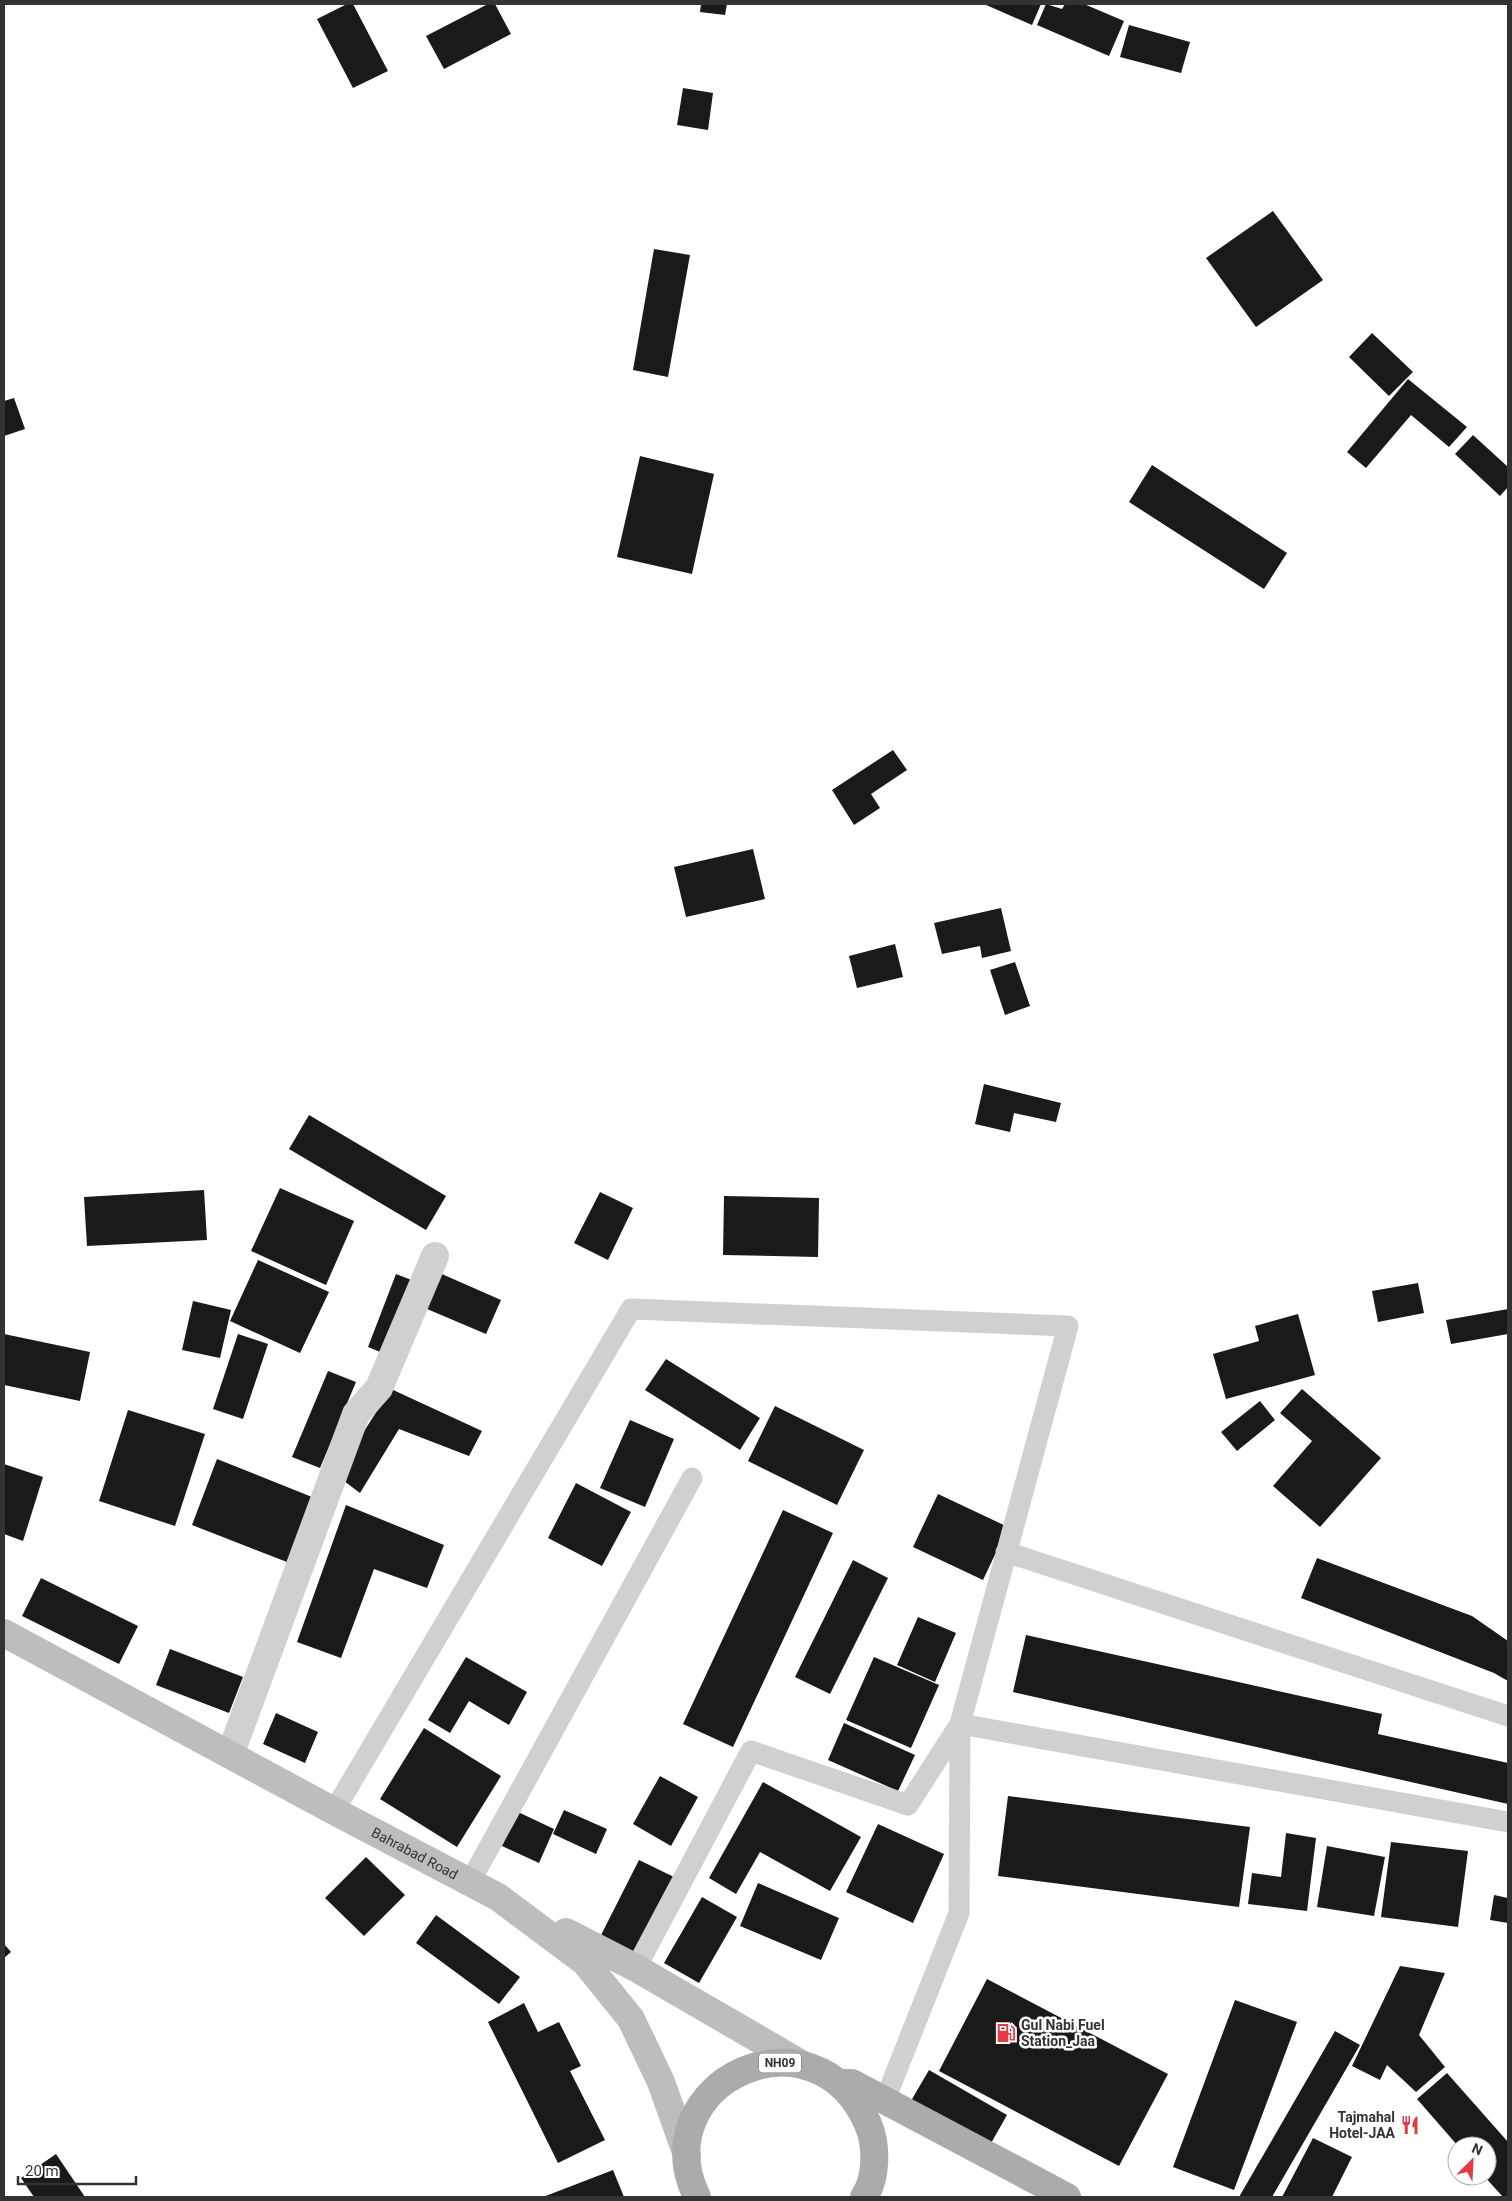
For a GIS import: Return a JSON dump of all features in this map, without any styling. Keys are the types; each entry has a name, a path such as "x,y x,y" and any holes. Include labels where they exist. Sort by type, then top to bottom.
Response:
{"main road":[{"name":"Bahrabad Road","path":"4,1633 498,1897 585,1962 631,2019 661,2082 687,2155"},
{"path":"498,1897 636,1968 805,2066"},
{"name":"NH09","path":"678,2197 691,2127 703,2102 723,2081 749,2068 777,2062 805,2066 824,2072 840,2083 860,2106 872,2133 874,2163 868,2192 864,2197"},
{"name":"NH09","path":"840,2083 852,2083 1066,2197"},
{"name":"NH09","path":"687,2155 691,2183 697,2197"}],"street":[{"path":"230,1755 356,1414 379,1388 435,1256"}],"lane":[{"path":"334,1811 630,1309 1068,1326 960,1724 959,1913 885,2100"},
{"path":"470,1882 692,1478"},
{"path":"1006,1552 1508,1716"},
{"path":"960,1724 1508,1822"},
{"path":"636,1968 752,1751 908,1805 960,1724"}],"building":[{"path":"347,4 353,4 388,71 353,88 317,19"},
{"path":"488,4 495,4 511,34 444,69 426,36"},
{"path":"701,4 727,4 725,15 700,12"},
{"path":"984,4 1041,4 1032,25"},
{"path":"1046,4 1062,9 1065,4 1084,4 1124,21 1109,56 1037,25"},
{"path":"1129,25 1190,42 1181,73 1120,57"},
{"path":"683,88 713,93 708,130 677,125"},
{"path":"1273,211 1323,280 1256,327 1206,258"},
{"path":"654,249 690,255 668,377 633,370"},
{"path":"1372,333 1413,372 1389,396 1349,357"},
{"path":"1408,379 1467,427 1449,447 1411,415 1366,468 1347,452"},
{"path":"14,398 25,429 4,436 4,401"},
{"path":"1473,435 1508,467 1508,487 1500,496 1455,454"},
{"path":"640,456 714,474 692,574 617,557"},
{"path":"1152,465 1287,553 1264,589 1129,502"},
{"path":"893,750 907,770 871,794 880,808 854,825 832,790"},
{"path":"753,849 765,899 686,917 674,867"},
{"path":"1001,908 1011,951 982,958 980,946 942,954 934,923"},
{"path":"895,944 903,977 857,988 849,956"},
{"path":"1015,962 1030,1006 1005,1015 990,970"},
{"path":"984,1084 1061,1103 1056,1122 1014,1113 1010,1132 975,1124"},
{"path":"309,1115 446,1196 426,1230 289,1149"},
{"path":"280,1188 354,1221 326,1285 251,1251"},
{"path":"204,1190 207,1240 87,1246 84,1197"},
{"path":"600,1192 633,1208 608,1260 574,1243"},
{"path":"724,1196 819,1198 818,1257 723,1255"},
{"path":"258,1260 329,1292 300,1353 230,1321"},
{"path":"435,1271 501,1300 486,1334 420,1306"},
{"path":"396,1274 414,1281 385,1354 368,1347"},
{"path":"1418,1283 1424,1313 1378,1322 1372,1291"},
{"path":"193,1301 231,1310 220,1358 182,1350"},
{"path":"1508,1309 1508,1334 1451,1344 1446,1320"},
{"path":"1298,1314 1315,1375 1226,1399 1213,1354 1259,1341 1255,1326"},
{"path":"4,1334 90,1352 80,1401 4,1385"},
{"path":"238,1334 268,1344 243,1419 213,1409"},
{"path":"666,1359 760,1418 740,1450 645,1390"},
{"path":"328,1371 356,1382 320,1468 292,1457"},
{"path":"391,1389 482,1431 469,1456 399,1429 360,1493 336,1475"},
{"path":"1302,1389 1381,1458 1320,1527 1273,1486 1312,1441 1280,1413"},
{"path":"1260,1401 1275,1420 1237,1451 1221,1432"},
{"path":"775,1406 864,1450 837,1505 748,1461"},
{"path":"128,1410 205,1434 175,1526 99,1501"},
{"path":"630,1420 674,1439 645,1507 600,1488"},
{"path":"217,1459 312,1497 287,1562 192,1525"},
{"path":"4,1464 43,1477 23,1541 4,1534"},
{"path":"576,1483 631,1512 602,1566 548,1538"},
{"path":"938,1494 1008,1527 983,1580 913,1547"},
{"path":"346,1505 444,1545 427,1588 374,1569 341,1658 297,1642"},
{"path":"783,1510 833,1533 733,1747 683,1724"},
{"path":"1317,1558 1472,1616 1508,1641 1508,1681 1494,1673 1301,1598"},
{"path":"853,1560 888,1578 830,1694 795,1677"},
{"path":"41,1578 138,1626 119,1664 22,1616"},
{"path":"918,1617 956,1633 935,1682 897,1665"},
{"path":"1026,1635 1382,1714 1378,1734 1508,1763 1508,1804 1013,1692"},
{"path":"170,1649 243,1677 229,1713 156,1685"},
{"path":"466,1657 527,1692 509,1725 469,1701 450,1733 428,1720"},
{"path":"874,1657 939,1685 911,1748 846,1720"},
{"path":"276,1713 318,1732 305,1763 263,1744"},
{"path":"844,1723 915,1755 898,1791 828,1760"},
{"path":"424,1728 501,1776 457,1847 380,1799"},
{"path":"660,1776 698,1797 671,1846 633,1824"},
{"path":"763,1782 861,1837 830,1891 760,1852 736,1894 709,1878"},
{"path":"1008,1796 1250,1827 1239,1907 998,1876"},
{"path":"564,1810 607,1829 596,1854 553,1834"},
{"path":"518,1812 554,1829 539,1863 502,1846"},
{"path":"878,1824 944,1854 913,1923 846,1892"},
{"path":"1286,1833 1316,1838 1307,1911 1248,1904 1252,1873 1281,1877"},
{"path":"1391,1842 1468,1851 1458,1927 1381,1917"},
{"path":"1327,1846 1385,1857 1374,1916 1317,1907"},
{"path":"366,1857 405,1895 364,1936 325,1898"},
{"path":"639,1860 674,1877 633,1959 598,1941"},
{"path":"758,1883 839,1918 821,1960 740,1926"},
{"path":"1494,1895 1508,1898 1508,1923 1490,1920"},
{"path":"702,1897 737,1917 699,1983 664,1963"},
{"path":"436,1915 520,1977 499,2004 416,1943"},
{"path":"4,1944 11,1952 4,1958"},
{"path":"1400,1966 1445,1973 1419,2035 1445,2067 1416,2092 1387,2065 1380,2080 1352,2066"},
{"path":"987,1979 1168,2074 1119,2166 939,2071"},
{"path":"1235,2000 1297,2022 1234,2190 1173,2167"},
{"path":"524,2003 538,2032 559,2022 581,2066 570,2071 605,2140 558,2163 488,2022"},
{"path":"1335,2031 1360,2045 1272,2197 1239,2197"},
{"path":"929,2070 1007,2115 986,2152 908,2106"},
{"path":"1447,2073 1508,2142 1508,2195 1506,2197 1503,2197 1493,2186 1497,2186 1497,2136 1449,2136 1417,2099"},
{"path":"1313,2138 1352,2157 1332,2197 1282,2197"},
{"path":"56,2154 85,2197 34,2197 21,2178"},
{"path":"613,2170 624,2197 543,2197"}],"place":[{"name":"Gul Nabi Fuel Station_Jaa","path":"1006,2033"},
{"name":"Tajmahal Hotel-JAA","path":"1410,2125"}]}
